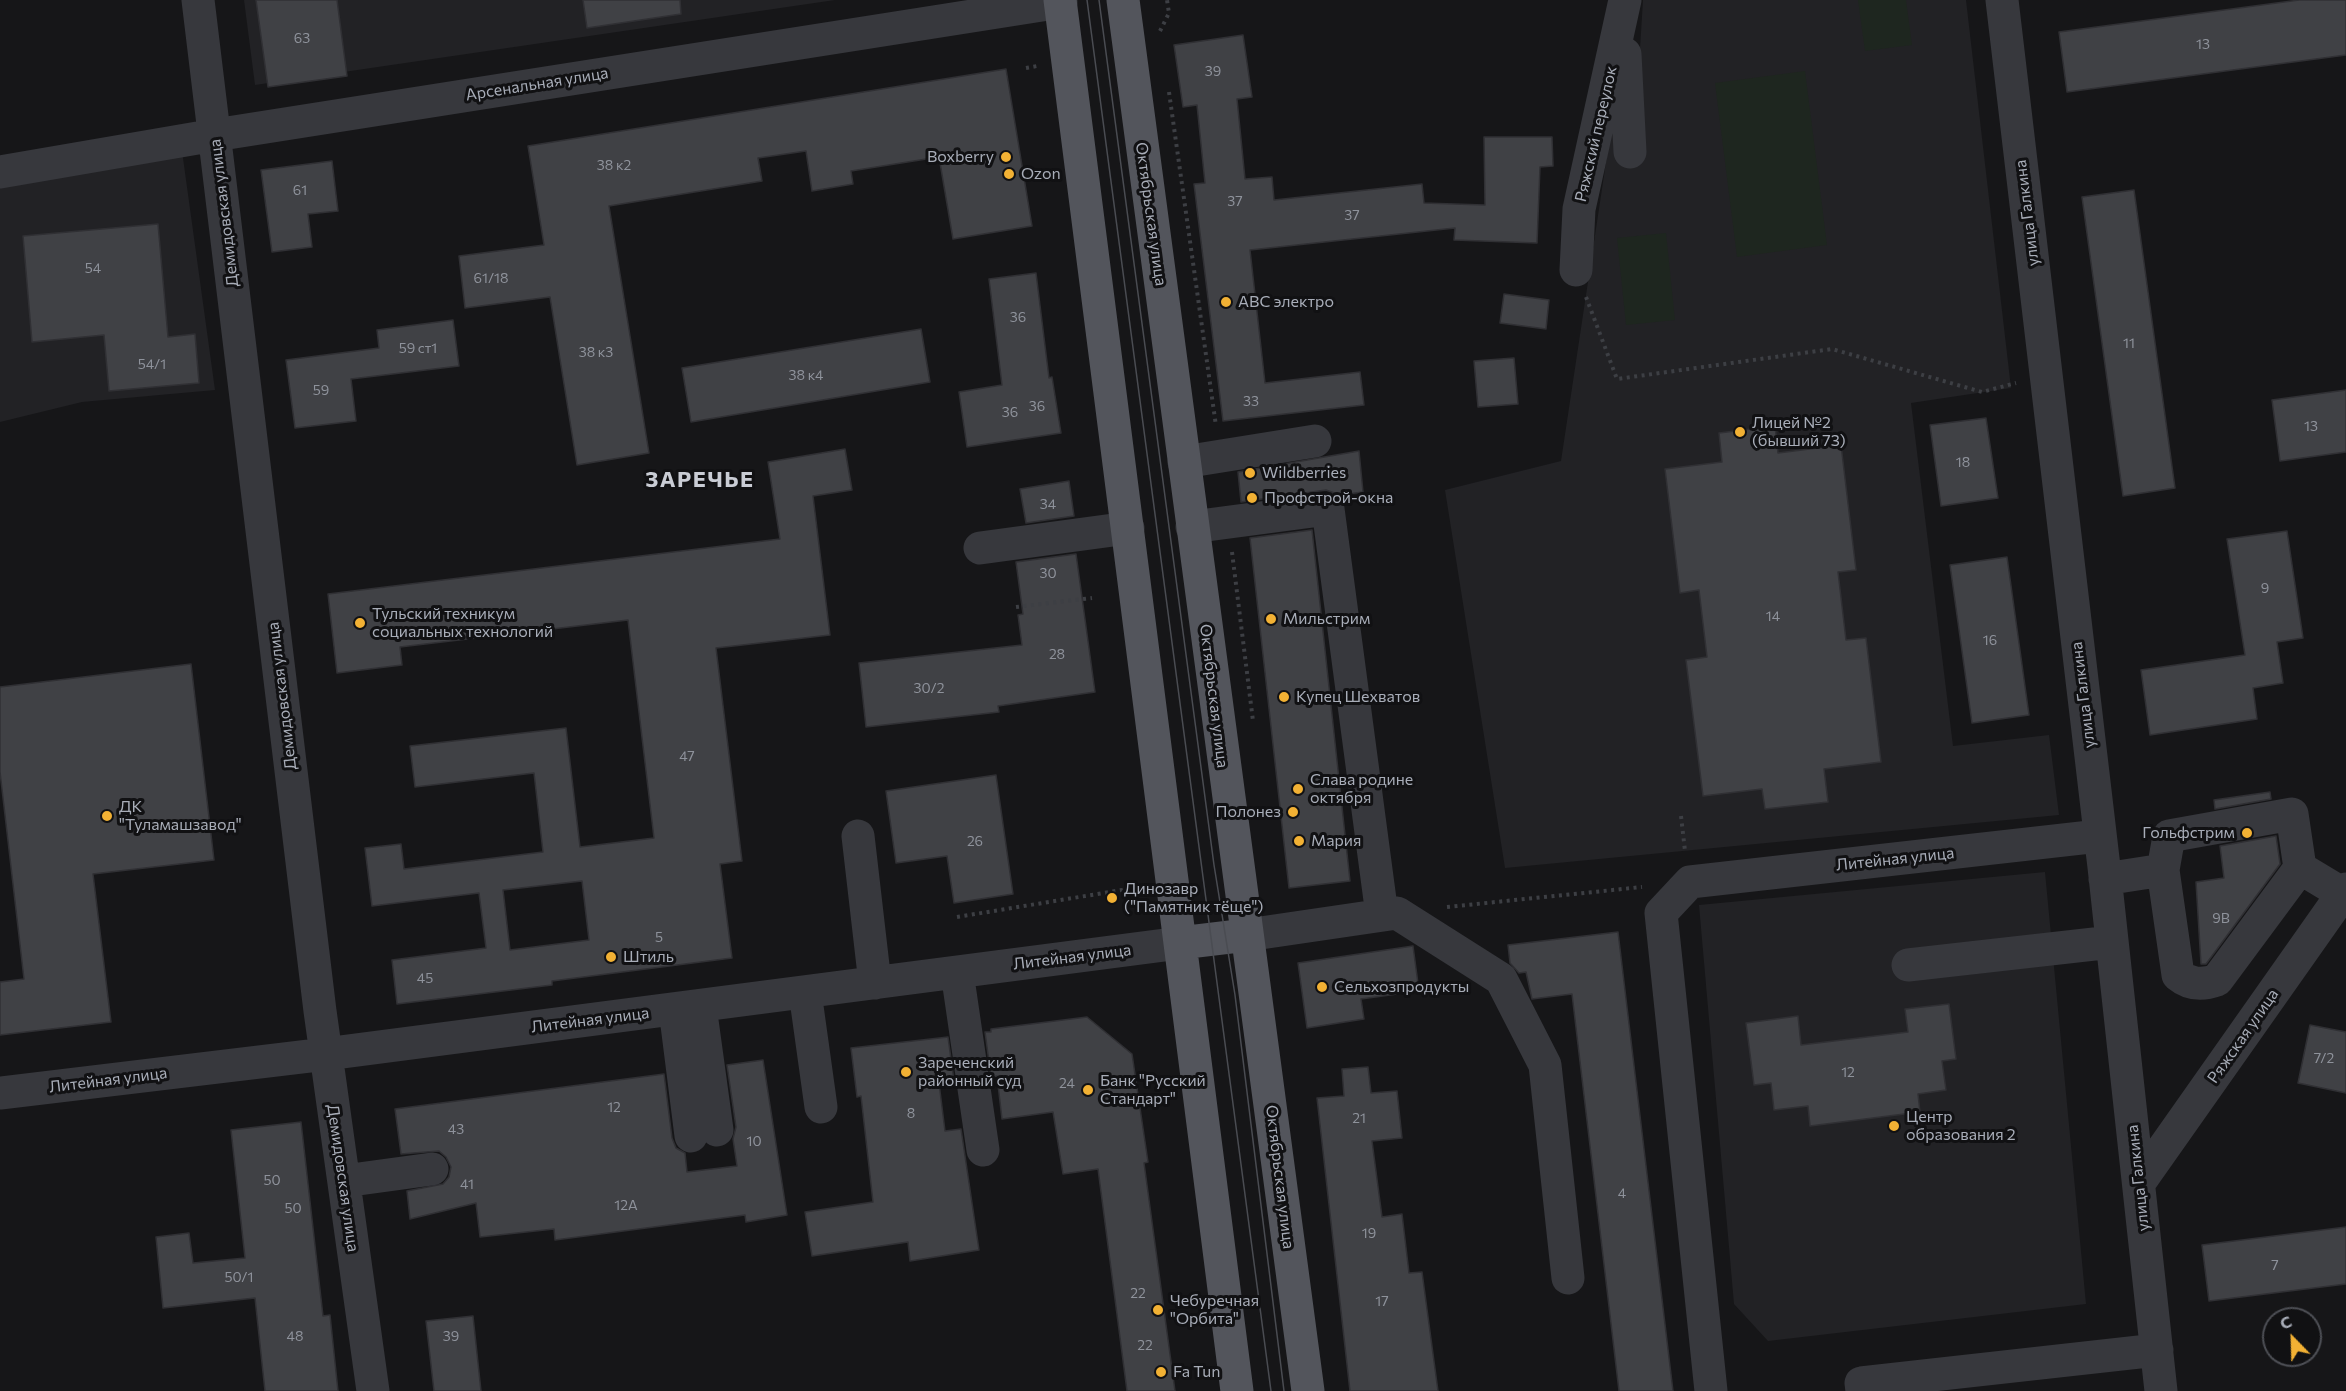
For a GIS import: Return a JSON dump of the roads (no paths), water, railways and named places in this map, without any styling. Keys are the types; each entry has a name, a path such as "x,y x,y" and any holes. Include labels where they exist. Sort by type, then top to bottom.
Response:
{"main road":[{"name":"Октябрьская улица","path":"1123,0 1308,1391"},
{"path":"1065,1 1128,528 1237,1391"},
{"path":"1180,943 1247,934"}],"street":[{"name":"Демидовская улица","path":"198,0 326,1054 373,1391"},
{"name":"улица Галкина","path":"2002,0 2105,879 2162,1391"},
{"name":"Арсенальная улица","path":"0,172 215,135 1065,1"},
{"path":"1624,7 1630,152"},
{"name":"Ряжский переулок","path":"1576,270 1579,209 1624,7"},
{"path":"1184,462 1315,441"},
{"path":"1192,527 1328,509 1390,914"},
{"path":"980,548 1128,528"},
{"path":"2292,814 2300,868 2217,980 2199,984 2185,981 2178,975 2163,870 2169,836 2292,814"},
{"path":"858,836 875,983"},
{"name":"Литейная улица","path":"1711,1391 1661,914 1690,882 2099,836"},
{"path":"2300,868 2345,892"},
{"path":"2105,879 2163,870"},
{"name":"Ряжская улица","path":"2139,1182 2345,892"},
{"path":"1247,934 1390,914 1501,979 1545,1065 1568,1278"},
{"path":"1908,965 2112,942"},
{"name":"Литейная улица","path":"0,1093 326,1054 1180,943"},
{"path":"957,972 983,1150"},
{"path":"805,992 821,1107"},
{"path":"688,1007 704,1133"},
{"path":"344,1181 432,1169"},
{"path":"1862,1391 1861,1383 2006,1379 2157,1350"}],"tram line":[{"path":"1087,0 1271,1391"},
{"path":"1099,0 1214,865 1235,995 1284,1391"}],"place":[{"name":"Boxberry","path":"1006,157"},
{"name":"Ozon","path":"1009,174"},
{"name":"АВС электро","path":"1226,302"},
{"name":"Лицей №2 (бывший 73)","path":"1740,432"},
{"name":"Wildberries","path":"1250,473"},
{"name":"Профстрой-окна","path":"1252,498"},
{"name":"Мильстрим","path":"1271,619"},
{"name":"Тульский техникум социальных технологий","path":"360,623"},
{"name":"Купец Шехватов","path":"1284,697"},
{"name":"Слава родине октября","path":"1298,789"},
{"name":"Полонез","path":"1293,812"},
{"name":"ДК \"Туламашзавод\"","path":"107,816"},
{"name":"Гольфстрим","path":"2247,833"},
{"name":"Мария","path":"1299,841"},
{"name":"Динозавр (\"Памятник тёще\")","path":"1112,898"},
{"name":"Штиль","path":"611,957"},
{"name":"Сельхозпродукты","path":"1322,987"},
{"name":"Зареченский районный суд","path":"906,1072"},
{"name":"Банк \"Русский Стандарт\"","path":"1088,1090"},
{"name":"Центр образования 2","path":"1894,1126"},
{"name":"Чебуречная \"Орбита\"","path":"1158,1310"},
{"name":"Fa Tun","path":"1161,1372"}],"district":[{"name":"ЗАРЕЧЬЕ","path":"700,480"}]}
